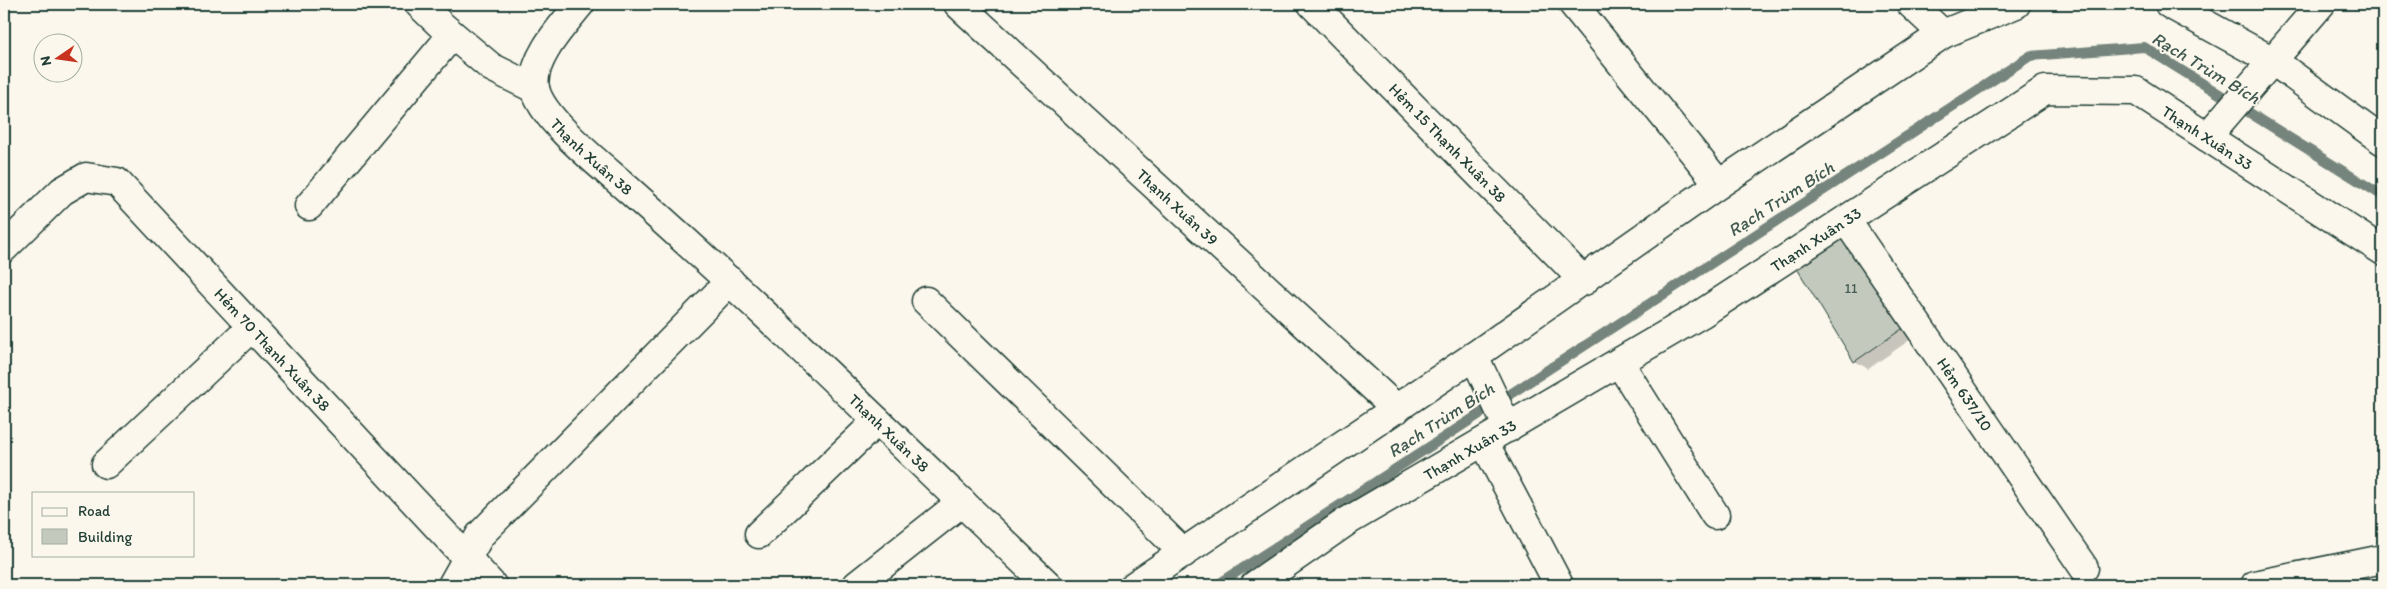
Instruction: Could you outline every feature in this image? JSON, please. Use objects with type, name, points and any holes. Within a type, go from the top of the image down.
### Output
[{"type":"street","points":[[419,4],[452,35],[491,67],[535,89],[536,65],[580,4]]},
{"type":"street","name":"Thạnh Xuân 39","points":[[958,4],[1397,409]]},
{"type":"street","name":"Hẻm 15 Thạnh Xuân 38","points":[[1312,4],[1584,281]]},
{"type":"street","points":[[1574,4],[1719,184]]},
{"type":"street","points":[[1911,4],[1943,34]]},
{"type":"street","points":[[1135,585],[1584,281],[1719,184],[1943,34],[2016,4]]},
{"type":"street","points":[[2169,4],[2273,60],[2383,141]]},
{"type":"street","points":[[2207,137],[2321,4]]},
{"type":"street","points":[[309,206],[452,35]]},
{"type":"street","name":"Thạnh Xuân 38","points":[[535,89],[547,112],[577,144],[730,280],[1048,585]]},
{"type":"street","name":"Thạnh Xuân 33","points":[[1255,585],[1346,522],[1701,314],[2045,90],[2136,90],[2383,251]]},
{"type":"street","name":"Hẻm 70 Thạnh Xuân 38","points":[[4,248],[62,190],[86,177],[117,182],[492,585]]},
{"type":"street","name":"Hẻm 637/10","points":[[1846,220],[2084,568]]},
{"type":"street","points":[[452,585],[480,535],[730,280]]},
{"type":"street","points":[[926,301],[1184,553]]},
{"type":"street","points":[[106,464],[252,327]]},
{"type":"street","points":[[1474,356],[1508,428]]},
{"type":"street","points":[[1619,362],[1715,516]]},
{"type":"street","points":[[759,534],[877,421]]},
{"type":"street","points":[[1484,442],[1558,585]]},
{"type":"street","points":[[857,585],[962,502]]},
{"type":"street","points":[[2255,585],[2383,560]]},
{"type":"building","points":[[1846,220],[1915,320],[1854,362],[1790,257]]},
{"type":"waterway","name":"Rạch Trùm Bích","points":[[1217,585],[2030,56],[2144,47],[2383,196]]}]
